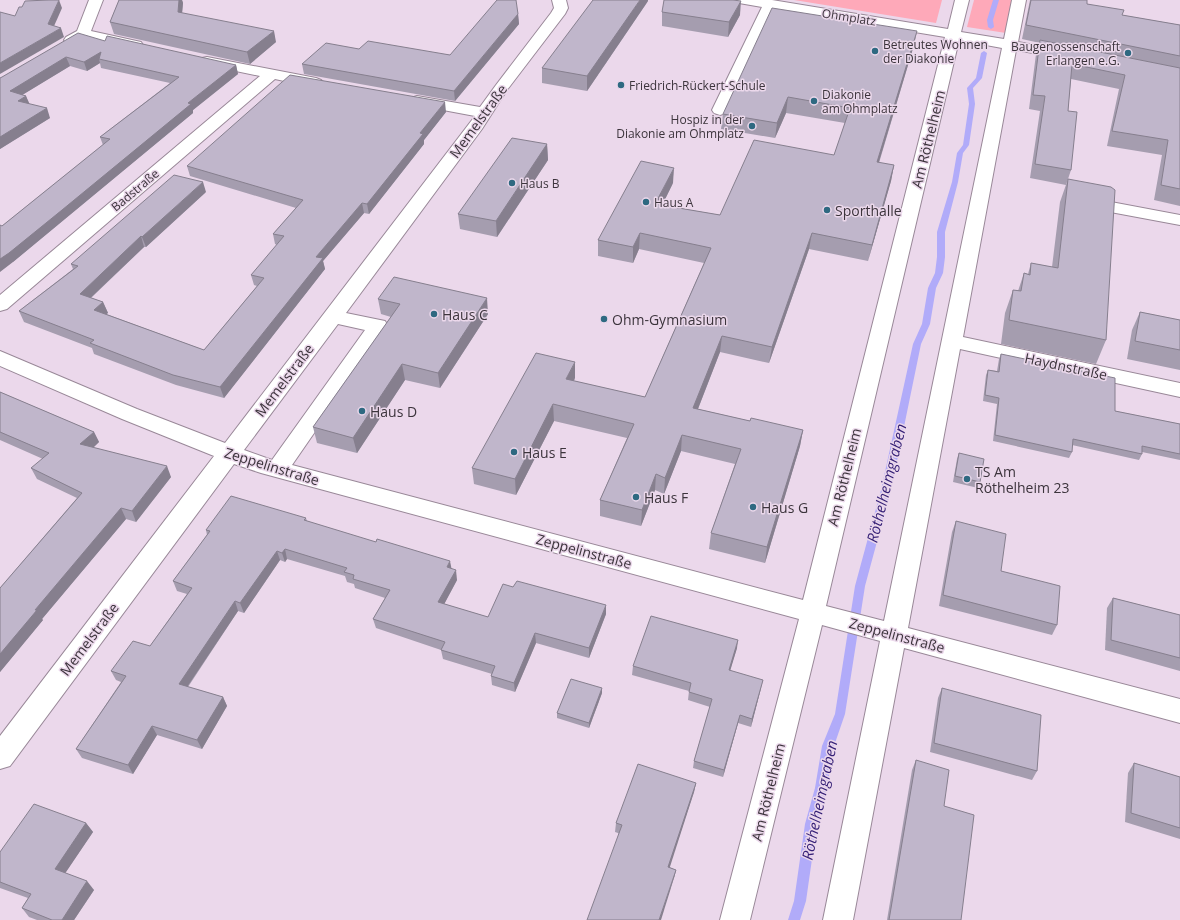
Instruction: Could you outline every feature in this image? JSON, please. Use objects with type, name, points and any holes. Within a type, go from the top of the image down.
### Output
[{"type":"street","name":"Memelstraße","points":[[0,757],[230,454],[485,113],[501,88],[558,14],[561,8],[559,0]]},
{"type":"street","name":"Ohmplatz","points":[[744,0],[954,34]]},
{"type":"street","name":"Am Röthelheim","points":[[735,920],[962,0]]},
{"type":"street","points":[[838,920],[885,632],[952,342],[1019,0]]},
{"type":"street","points":[[61,46],[83,33],[95,1]]},
{"type":"street","points":[[720,110],[771,4]]},
{"type":"street","points":[[83,33],[152,48]]},
{"type":"street","points":[[954,34],[1082,59]]},
{"type":"street","points":[[190,57],[270,75],[331,86]]},
{"type":"street","name":"Badstraße","points":[[0,305],[270,75]]},
{"type":"street","points":[[402,98],[485,113]]},
{"type":"street","points":[[1111,207],[1180,220]]},
{"type":"street","points":[[277,469],[378,326],[332,316]]},
{"type":"street","name":"Haydnstraße","points":[[952,342],[1180,390]]},
{"type":"street","name":"Zeppelinstraße","points":[[0,358],[43,378],[230,454],[277,469],[1180,711]]},
{"type":"shaded area","points":[[794,0],[942,0],[936,23]]},
{"type":"shaded area","points":[[974,0],[1012,0],[1006,33],[967,27]]},
{"type":"building","points":[[59,0],[48,24],[61,28],[0,63],[0,12],[15,16],[19,7],[22,7],[25,1]]},
{"type":"building","points":[[119,0],[179,0],[178,12],[274,31],[247,52],[110,22]]},
{"type":"building","points":[[497,0],[516,0],[518,14],[454,91],[302,64],[326,43],[359,49],[368,41],[450,55]]},
{"type":"building","points":[[593,0],[640,0],[587,76],[542,68]]},
{"type":"building","points":[[664,0],[741,1],[729,22],[662,12]]},
{"type":"building","points":[[1031,0],[1087,0],[1087,4],[1124,10],[1122,15],[1180,25],[1180,56],[1026,25]]},
{"type":"building","points":[[772,8],[917,31],[877,162],[894,165],[872,245],[812,233],[772,347],[722,336],[693,408],[750,421],[751,418],[803,430],[767,547],[711,533],[741,449],[682,435],[665,478],[656,474],[642,510],[600,500],[634,424],[553,404],[515,479],[472,468],[536,353],[575,362],[566,379],[645,397],[711,248],[640,233],[633,247],[598,240],[641,161],[674,168],[655,204],[720,215],[754,140],[834,155],[850,108],[788,97],[777,123],[723,114]]},
{"type":"building","points":[[78,33],[105,41],[107,36],[236,65],[188,103],[191,104],[0,259],[0,225],[2,226],[110,139],[100,137],[179,77],[99,59],[101,52],[84,62],[66,57],[10,91],[26,96],[18,101],[47,108],[0,137],[0,78]]},
{"type":"building","points":[[1040,40],[1180,68],[1180,189],[1161,185],[1168,140],[1112,131],[1125,75],[1072,64],[1068,111],[1077,112],[1071,170],[1035,164],[1045,96],[1033,95]]},
{"type":"building","points":[[290,75],[445,102],[420,133],[423,134],[367,204],[362,203],[316,257],[323,258],[220,387],[173,375],[90,343],[94,340],[19,311],[78,266],[71,264],[174,175],[203,182],[142,237],[141,236],[80,294],[103,302],[94,310],[204,350],[264,278],[251,275],[284,236],[273,234],[303,200],[187,166]]},
{"type":"building","points":[[512,138],[547,144],[496,221],[458,214]]},
{"type":"building","points":[[1068,179],[1111,187],[1115,190],[1106,340],[1009,320],[1013,290],[1021,291],[1024,273],[1030,275],[1031,263],[1058,268]]},
{"type":"building","points":[[394,277],[487,298],[438,373],[402,364],[353,438],[313,427],[400,304],[378,299]]},
{"type":"building","points":[[1140,312],[1180,320],[1180,350],[1135,341]]},
{"type":"building","points":[[1001,354],[1115,378],[1115,411],[1180,424],[1180,454],[1142,446],[1142,454],[1073,439],[1072,452],[995,435],[999,398],[985,395],[988,370],[999,372]]},
{"type":"building","points":[[0,392],[94,432],[80,444],[167,466],[132,511],[121,508],[0,654],[0,588],[82,493],[31,468],[49,453],[0,432]]},
{"type":"building","points":[[959,453],[984,459],[980,482],[955,476]]},
{"type":"building","points":[[231,496],[306,518],[304,520],[376,542],[377,539],[450,561],[447,567],[456,570],[438,602],[488,617],[503,584],[513,587],[517,581],[606,605],[589,648],[535,633],[514,683],[491,676],[495,666],[441,650],[445,642],[373,619],[390,590],[353,579],[354,575],[344,572],[347,568],[285,549],[282,553],[277,551],[240,603],[235,601],[179,684],[223,697],[197,740],[152,726],[128,765],[76,749],[126,676],[111,671],[133,641],[150,646],[192,588],[173,581],[210,531],[206,530]]},
{"type":"building","points":[[956,521],[1006,534],[1001,571],[1060,586],[1057,625],[943,595]]},
{"type":"building","points":[[1113,598],[1180,615],[1180,658],[1111,640]]},
{"type":"building","points":[[651,616],[738,640],[729,670],[763,680],[752,719],[740,715],[724,770],[694,761],[712,699],[689,692],[691,683],[633,666]]},
{"type":"building","points":[[571,679],[602,688],[589,723],[557,713]]},
{"type":"building","points":[[942,688],[1041,715],[1037,771],[934,743]]},
{"type":"building","points":[[916,760],[949,770],[944,806],[974,815],[961,920],[889,920]]},
{"type":"building","points":[[1134,763],[1180,777],[1180,828],[1131,813]]},
{"type":"building","points":[[638,764],[696,783],[668,867],[676,870],[659,920],[587,920],[622,825],[616,823]]},
{"type":"building","points":[[34,804],[86,823],[55,869],[87,881],[62,920],[52,920],[22,908],[31,894],[0,882],[0,852]]},
{"type":"waterway","name":"Röthelheimgraben","points":[[991,27],[990,20],[996,0]]},
{"type":"waterway","name":"Röthelheimgraben","points":[[794,920],[800,901],[811,824],[821,788],[828,746],[840,714],[860,586],[886,490],[917,344],[926,324],[932,288],[939,273],[941,257],[941,232],[955,182],[960,153],[966,145],[972,104],[970,88],[979,78],[984,53]]},
{"type":"place","name":"Betreutes Wohnen der Diakonie","points":[[875,51]]},
{"type":"place","name":"Baugenossenschaft Erlangen e.G.","points":[[1128,53]]},
{"type":"place","name":"Friedrich-Rückert-Schule","points":[[621,85]]},
{"type":"place","name":"Diakonie am Ohmplatz","points":[[814,101]]},
{"type":"place","name":"Hospiz in der Diakonie am Ohmplatz","points":[[752,126]]},
{"type":"place","name":"Haus B","points":[[512,183]]},
{"type":"place","name":"Haus A","points":[[646,202]]},
{"type":"place","name":"Sporthalle","points":[[827,210]]},
{"type":"place","name":"Haus C","points":[[434,314]]},
{"type":"place","name":"Ohm-Gymnasium","points":[[604,319]]},
{"type":"place","name":"Haus D","points":[[362,411]]},
{"type":"place","name":"Haus E","points":[[514,452]]},
{"type":"place","name":"TS Am Röthelheim 23","points":[[967,479]]},
{"type":"place","name":"Haus F","points":[[636,497]]},
{"type":"place","name":"Haus G","points":[[753,507]]}]
